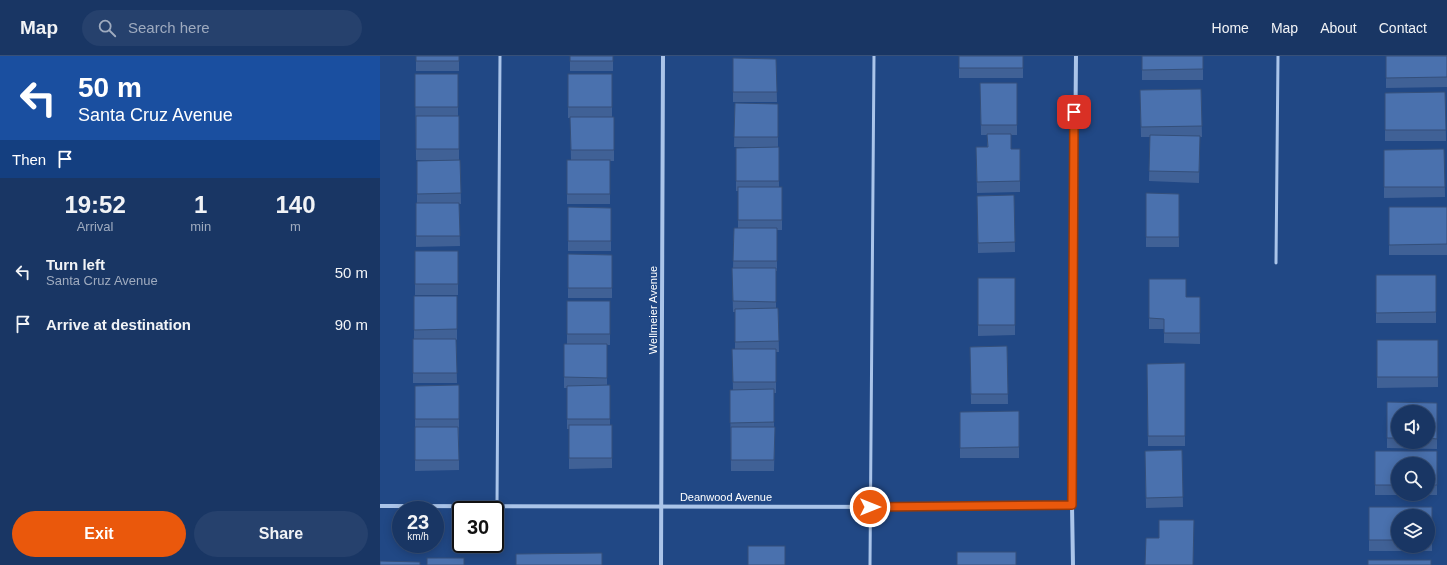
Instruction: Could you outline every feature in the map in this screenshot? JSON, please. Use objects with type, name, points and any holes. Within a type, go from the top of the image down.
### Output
[{"type":"street","name":"Wellmeier Avenue","points":[[661,565],[663,56]]},
{"type":"street","points":[[1073,565],[1072,505],[1076,56]]},
{"type":"street","name":"Deanwood Avenue","points":[[504,506],[870,507],[1072,505]]},
{"type":"street","name":"Deanwood Avenue","points":[[380,506],[452,506]]},
{"type":"lane","points":[[497,501],[500,56]]},
{"type":"lane","points":[[870,565],[874,56]]},
{"type":"lane","points":[[1276,263],[1278,56]]},
{"type":"building","points":[[416,56],[459,56],[459,61],[416,61]]},
{"type":"building","points":[[570,56],[613,56],[613,61],[570,61]]},
{"type":"building","points":[[959,56],[1023,56],[1023,68],[959,68]]},
{"type":"building","points":[[1142,56],[1203,56],[1203,69],[1142,70]]},
{"type":"building","points":[[1386,56],[1447,56],[1447,77],[1386,78]]},
{"type":"building","points":[[733,58],[776,59],[777,92],[733,92]]},
{"type":"building","points":[[415,74],[458,74],[458,107],[415,107]]},
{"type":"building","points":[[568,74],[612,74],[612,107],[568,107]]},
{"type":"building","points":[[980,83],[1017,83],[1017,125],[981,125]]},
{"type":"building","points":[[1201,89],[1202,126],[1141,127],[1140,90]]},
{"type":"building","points":[[1445,92],[1446,130],[1385,130],[1385,93]]},
{"type":"building","points":[[735,103],[778,104],[778,137],[734,137]]},
{"type":"building","points":[[416,116],[459,116],[459,149],[416,149]]},
{"type":"building","points":[[570,117],[614,117],[614,150],[571,150]]},
{"type":"building","points":[[987,134],[1011,134],[1011,149],[1020,149],[1020,181],[977,182],[976,147],[988,147]]},
{"type":"building","points":[[1150,135],[1200,136],[1199,172],[1149,171]]},
{"type":"building","points":[[779,147],[779,181],[736,181],[736,148]]},
{"type":"building","points":[[1444,149],[1445,187],[1384,187],[1384,150]]},
{"type":"building","points":[[460,160],[461,193],[417,194],[417,161]]},
{"type":"building","points":[[567,160],[610,160],[610,194],[567,194]]},
{"type":"building","points":[[738,187],[782,187],[782,220],[738,220]]},
{"type":"building","points":[[1146,193],[1179,194],[1179,237],[1146,237]]},
{"type":"building","points":[[1014,195],[1015,242],[978,243],[977,196]]},
{"type":"building","points":[[416,203],[459,203],[460,236],[416,236]]},
{"type":"building","points":[[568,207],[611,208],[611,241],[568,241]]},
{"type":"building","points":[[1389,207],[1447,207],[1447,244],[1389,245]]},
{"type":"building","points":[[734,228],[777,228],[777,261],[733,261]]},
{"type":"building","points":[[415,251],[458,251],[458,284],[415,284]]},
{"type":"building","points":[[568,254],[612,255],[612,288],[568,288]]},
{"type":"building","points":[[732,268],[776,268],[776,302],[733,301]]},
{"type":"building","points":[[1376,275],[1436,275],[1436,312],[1376,313]]},
{"type":"building","points":[[978,278],[1015,278],[1015,325],[978,325]]},
{"type":"building","points":[[1149,279],[1186,279],[1186,297],[1200,297],[1200,333],[1164,333],[1164,319],[1149,318]]},
{"type":"building","points":[[414,296],[457,296],[457,329],[414,330]]},
{"type":"building","points":[[567,301],[610,301],[610,334],[567,334]]},
{"type":"building","points":[[778,308],[779,341],[735,342],[735,309]]},
{"type":"building","points":[[413,339],[456,339],[457,373],[413,373]]},
{"type":"building","points":[[1377,340],[1438,340],[1438,377],[1377,377]]},
{"type":"building","points":[[564,344],[607,344],[607,378],[564,377]]},
{"type":"building","points":[[1007,346],[1008,394],[971,394],[970,347]]},
{"type":"building","points":[[732,349],[776,349],[776,382],[733,382]]},
{"type":"building","points":[[1185,363],[1185,436],[1148,436],[1147,364]]},
{"type":"building","points":[[459,385],[459,419],[415,419],[415,386]]},
{"type":"building","points":[[610,385],[610,419],[567,419],[567,386]]},
{"type":"building","points":[[774,389],[774,422],[730,423],[730,390]]},
{"type":"building","points":[[1387,402],[1437,403],[1437,439],[1435,439],[1435,405],[1391,405],[1391,438],[1387,438]]},
{"type":"building","points":[[1019,411],[1019,447],[960,448],[960,412]]},
{"type":"building","points":[[569,425],[612,425],[612,458],[569,458]]},
{"type":"building","points":[[415,427],[458,427],[459,460],[415,460]]},
{"type":"building","points":[[731,427],[775,427],[774,460],[731,460]]},
{"type":"building","points":[[1182,450],[1183,497],[1146,498],[1145,451]]},
{"type":"building","points":[[1375,451],[1437,451],[1437,485],[1435,485],[1435,457],[1391,457],[1391,485],[1375,485]]},
{"type":"building","points":[[1369,507],[1432,507],[1432,509],[1391,509],[1391,540],[1369,540]]},
{"type":"building","points":[[1159,520],[1194,520],[1193,565],[1145,565],[1146,538],[1159,538]]},
{"type":"building","points":[[748,546],[785,546],[785,565],[748,565]]},
{"type":"building","points":[[957,552],[1016,552],[1016,565],[957,565]]},
{"type":"building","points":[[602,553],[602,565],[516,565],[516,554]]},
{"type":"building","points":[[427,558],[464,558],[464,565],[427,565]]},
{"type":"building","points":[[1368,560],[1431,560],[1431,565],[1368,565]]},
{"type":"building","points":[[380,561],[420,562],[420,565],[380,565]]},
{"type":"route","points":[[870,507],[1072,505],[1074,112]]}]
